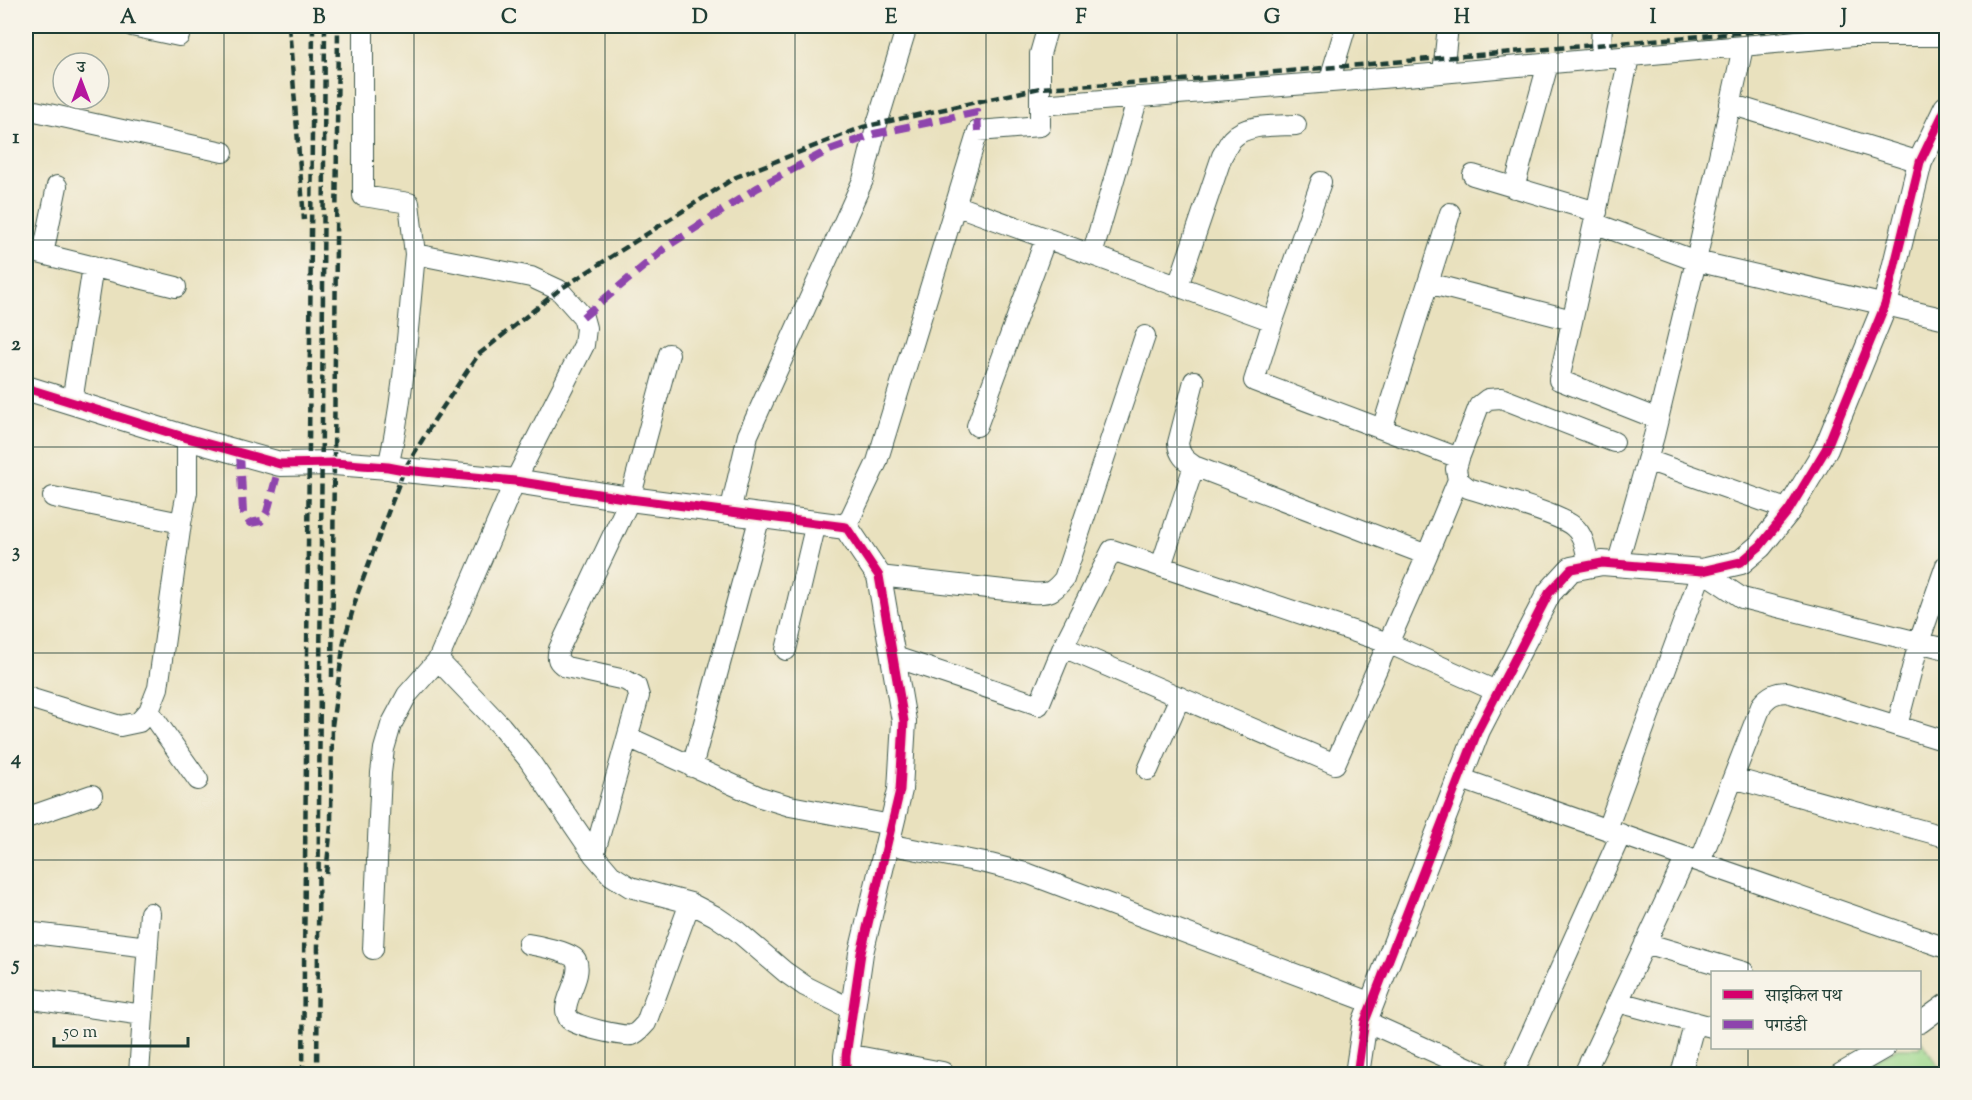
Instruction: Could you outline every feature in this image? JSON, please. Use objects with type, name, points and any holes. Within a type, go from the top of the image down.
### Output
[{"type":"street","points":[[132,26],[179,36]]},
{"type":"street","points":[[363,26],[363,196],[409,203],[415,254],[405,361],[388,467]]},
{"type":"street","points":[[730,512],[748,435],[863,180],[877,124],[907,26]]},
{"type":"street","points":[[846,527],[877,462],[978,131],[1040,126],[1040,54],[1048,26]]},
{"type":"street","points":[[1329,82],[1346,26]]},
{"type":"street","points":[[1443,73],[1448,26]]},
{"type":"street","points":[[1600,60],[1602,26]]},
{"type":"street","points":[[1040,105],[1600,60],[1853,36],[1947,36]]},
{"type":"street","points":[[1617,565],[1658,419],[1696,261],[1743,46]]},
{"type":"street","points":[[1629,57],[1559,380],[1658,419]]},
{"type":"street","points":[[1514,188],[1548,64]]},
{"type":"street","points":[[1092,255],[1138,97]]},
{"type":"street","points":[[1730,104],[1920,162]]},
{"type":"street","points":[[1357,1074],[1369,1012],[1478,730],[1549,593],[1571,569],[1602,563],[1702,571],[1741,562],[1760,546],[1789,510],[1826,449],[1885,305],[1920,162],[1947,108]]},
{"type":"street","points":[[26,109],[223,152]]},
{"type":"street","points":[[1178,286],[1222,156],[1232,139],[1242,132],[1255,128],[1296,125]]},
{"type":"street","points":[[1473,175],[1595,218],[1696,261],[1947,319]]},
{"type":"street","points":[[1321,182],[1254,381],[1459,458]]},
{"type":"street","points":[[57,186],[34,252],[176,287]]},
{"type":"street","points":[[955,205],[1274,321]]},
{"type":"street","points":[[1382,429],[1450,213]]},
{"type":"street","points":[[977,426],[1046,238]]},
{"type":"street","points":[[373,949],[384,749],[391,724],[407,695],[438,660],[515,481],[584,345],[586,328],[583,317],[559,290],[531,277],[415,254]]},
{"type":"street","points":[[72,402],[93,266]]},
{"type":"street","points":[[1428,283],[1572,320]]},
{"type":"street","points":[[879,576],[1032,593],[1047,594],[1055,588],[1064,579],[1145,336]]},
{"type":"street","points":[[594,855],[639,696],[636,686],[625,680],[566,667],[559,663],[557,657],[630,499],[669,354]]},
{"type":"street","points":[[1194,381],[1178,443],[1179,451],[1194,466],[1426,555]]},
{"type":"street","points":[[26,388],[280,464],[334,463],[515,481],[630,499],[846,527]]},
{"type":"street","points":[[1063,647],[1335,764],[1458,480],[1456,469],[1459,458],[1479,406],[1488,399],[1501,398],[1614,442]]},
{"type":"street","points":[[26,697],[120,726],[139,722],[149,711],[158,688],[187,492],[187,438]]},
{"type":"street","points":[[1647,460],[1789,510]]},
{"type":"street","points":[[1161,566],[1194,466]]},
{"type":"street","points":[[1458,480],[1468,488],[1560,518],[1574,526],[1583,540],[1589,566]]},
{"type":"street","points":[[52,497],[181,523]]},
{"type":"street","points":[[692,767],[760,516]]},
{"type":"street","points":[[786,650],[816,524]]},
{"type":"street","points":[[846,527],[879,576],[904,721],[900,790],[861,953],[846,1065],[942,1074]]},
{"type":"street","points":[[892,656],[1040,705],[1063,647],[1112,550],[1388,643],[1498,692]]},
{"type":"street","points":[[1897,726],[1919,642],[1947,565]]},
{"type":"street","points":[[1702,571],[1742,598],[1947,649]]},
{"type":"street","points":[[1513,1074],[1614,832],[1702,571]]},
{"type":"street","points":[[438,660],[501,726],[529,760],[594,855],[611,875],[630,887],[690,903],[722,921],[805,986],[853,1010]]},
{"type":"street","points":[[1584,1074],[1646,943],[1693,859],[1733,778],[1762,705],[1769,696],[1787,692],[1947,741]]},
{"type":"street","points":[[1148,770],[1180,697]]},
{"type":"street","points":[[149,711],[198,780]]},
{"type":"street","points":[[628,737],[734,787],[790,806],[1029,874],[1369,1012],[1483,1074]]},
{"type":"street","points":[[1460,778],[1947,948]]},
{"type":"street","points":[[1733,778],[1947,837]]},
{"type":"street","points":[[26,818],[92,795]]},
{"type":"street","points":[[528,944],[567,954],[574,957],[577,962],[578,969],[567,1003],[566,1012],[569,1019],[578,1024],[622,1035],[632,1035],[646,1023],[690,903]]},
{"type":"street","points":[[139,1074],[150,914]]},
{"type":"street","points":[[26,932],[148,947]]},
{"type":"street","points":[[1646,943],[1741,971]]},
{"type":"street","points":[[26,998],[143,1015]]},
{"type":"street","points":[[1618,1002],[1704,1024],[1681,1074]]},
{"type":"street","points":[[1921,1021],[1947,1004]]},
{"type":"street","points":[[1840,1074],[1882,1049]]},
{"type":"green space","points":[[1921,1040],[1944,1074],[1853,1074],[1895,1049],[1921,1049]]},
{"type":"railway","points":[[289,26],[304,220]]},
{"type":"railway","points":[[303,1074],[313,26]]},
{"type":"railway","points":[[317,1074],[325,26]]},
{"type":"railway","points":[[332,677],[338,26]]},
{"type":"railway","points":[[332,726],[344,641],[357,595],[404,470],[478,355],[559,290],[736,177],[863,127],[1040,88],[1182,80],[1819,26]]},
{"type":"railway","points":[[326,874],[331,825],[332,719]]},
{"type":"marked path","points":[[583,317],[669,245],[757,188],[827,151],[874,134],[977,112],[978,131]]},
{"type":"marked path","points":[[240,453],[243,513],[250,523],[261,521],[267,512],[280,464]]},
{"type":"cycle path","points":[[1357,1074],[1365,1021],[1478,730],[1549,593],[1571,569],[1602,563],[1702,571],[1741,562],[1760,546],[1789,510],[1826,449],[1885,305],[1920,162],[1946,108]]},
{"type":"cycle path","points":[[26,388],[280,464],[334,463],[515,481],[630,499],[846,527],[879,576],[904,721],[900,790],[861,953],[846,1056],[846,1074]]}]
